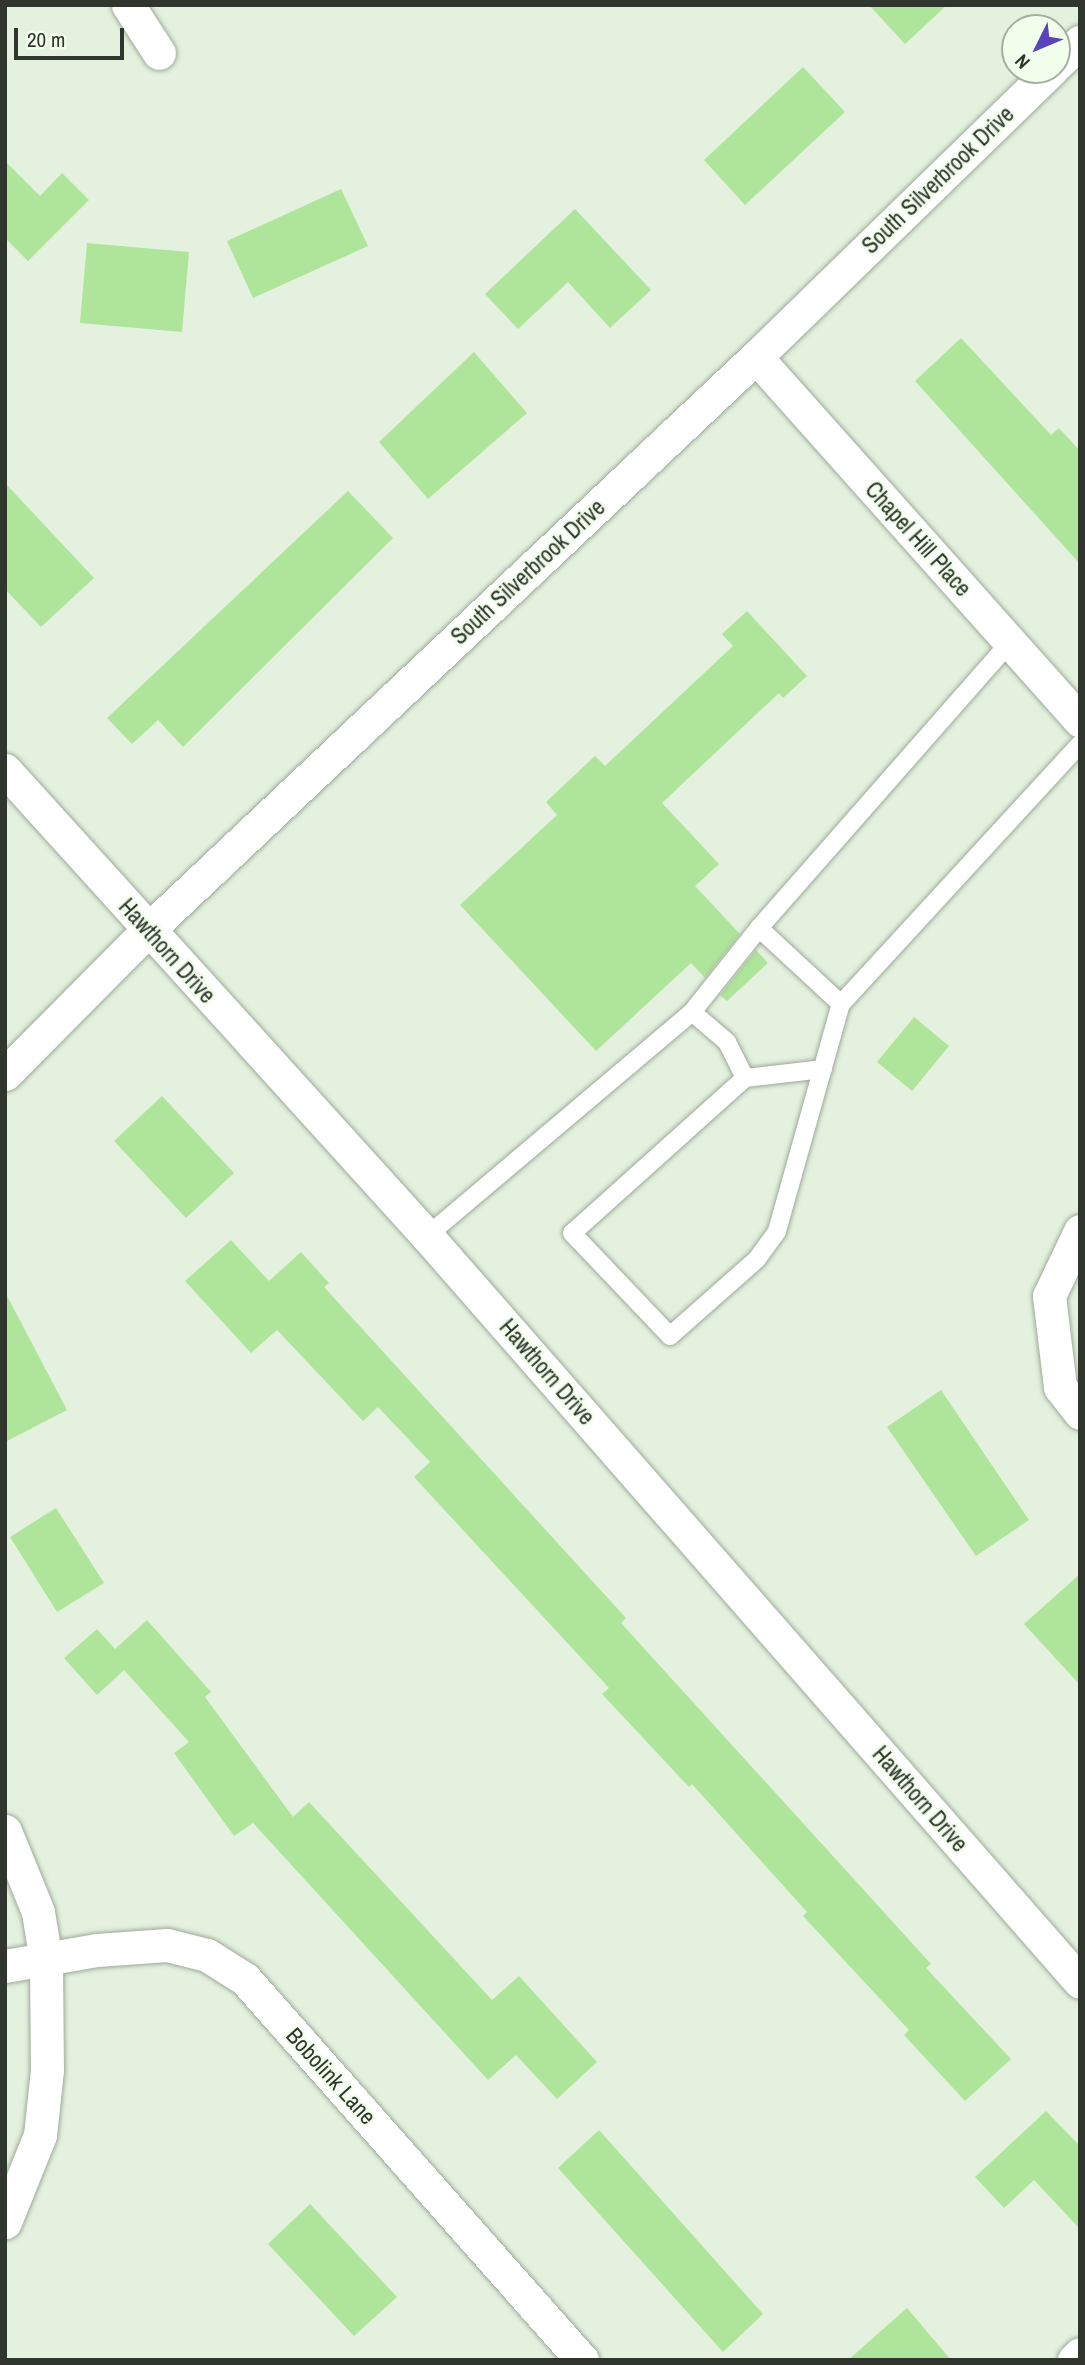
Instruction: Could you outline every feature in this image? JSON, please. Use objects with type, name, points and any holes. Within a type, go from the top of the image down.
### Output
[{"type":"street","points":[[128,5],[159,54]]},
{"type":"street","name":"South Silverbrook Drive","points":[[5,1074],[147,931],[756,357],[1037,84]]},
{"type":"street","name":"Chapel Hill Place","points":[[756,357],[1080,721]]},
{"type":"street","name":"Hawthorn Drive","points":[[5,770],[147,931],[427,1236],[1080,1982]]},
{"type":"street","points":[[1080,1231],[1049,1296],[1060,1387],[1080,1413]]},
{"type":"street","points":[[5,1831],[38,1912],[46,1961],[47,2070],[40,2134],[17,2203],[5,2222]]},
{"type":"street","name":"Bobolink Lane","points":[[5,1966],[97,1950],[167,1945],[207,1955],[245,1979],[582,2360]]},
{"type":"street","points":[[1073,2360],[1080,2354]]},
{"type":"lane","points":[[427,1236],[692,1012],[759,928],[1010,642]]},
{"type":"lane","points":[[823,1069],[745,1078],[572,1233],[670,1336],[757,1259],[777,1231],[823,1069],[841,1004],[1080,744]]},
{"type":"lane","points":[[759,928],[841,1004]]},
{"type":"lane","points":[[692,1012],[727,1042],[745,1078]]},
{"type":"building","points":[[869,5],[947,5],[905,44]]},
{"type":"building","points":[[803,67],[845,112],[745,205],[704,160]]},
{"type":"building","points":[[5,161],[40,196],[62,173],[89,200],[28,261],[5,238]]},
{"type":"building","points":[[341,189],[368,246],[253,298],[227,241]]},
{"type":"building","points":[[575,209],[651,290],[610,328],[568,282],[518,329],[485,294]]},
{"type":"building","points":[[87,243],[189,252],[182,332],[80,323]]},
{"type":"building","points":[[961,338],[1051,435],[1059,428],[1080,451],[1080,564],[915,381]]},
{"type":"building","points":[[474,352],[527,413],[428,499],[379,442]]},
{"type":"building","points":[[5,483],[94,578],[41,627],[5,589]]},
{"type":"building","points":[[348,491],[393,538],[183,747],[158,720],[132,744],[107,718]]},
{"type":"building","points":[[747,611],[807,676],[783,698],[779,693],[662,803],[719,864],[695,886],[740,934],[705,978],[691,963],[596,1051],[460,905],[557,815],[546,802],[595,756],[605,766],[733,646],[722,634]]},
{"type":"building","points":[[756,950],[768,963],[727,1001],[720,995]]},
{"type":"building","points":[[914,1017],[949,1046],[912,1091],[877,1062]]},
{"type":"building","points":[[162,1096],[234,1173],[186,1218],[114,1141]]},
{"type":"building","points":[[231,1240],[269,1281],[301,1252],[329,1283],[324,1287],[626,1618],[621,1623],[931,1964],[926,1968],[1011,2059],[965,2101],[904,2035],[909,2030],[803,1916],[807,1912],[692,1784],[689,1787],[602,1694],[609,1688],[414,1477],[430,1462],[378,1407],[363,1421],[277,1330],[251,1353],[185,1281]]},
{"type":"building","points":[[5,1292],[67,1410],[5,1442]]},
{"type":"building","points":[[941,1390],[1029,1520],[976,1556],[887,1427]]},
{"type":"building","points":[[56,1508],[104,1583],[57,1612],[10,1537]]},
{"type":"building","points":[[1080,1574],[1080,1685],[1024,1624]]},
{"type":"building","points":[[147,1620],[211,1692],[205,1697],[293,1817],[309,1802],[492,2000],[519,1976],[597,2062],[557,2099],[516,2055],[488,2080],[253,1823],[234,1836],[174,1753],[189,1742],[124,1670],[97,1695],[64,1658],[97,1629],[115,1649]]},
{"type":"building","points":[[1046,2111],[1080,2146],[1080,2229],[1034,2180],[1004,2208],[975,2177]]},
{"type":"building","points":[[599,2130],[763,2314],[723,2352],[558,2168]]},
{"type":"building","points":[[310,2204],[397,2297],[354,2336],[268,2244]]},
{"type":"building","points":[[907,2308],[951,2360],[848,2360]]}]
